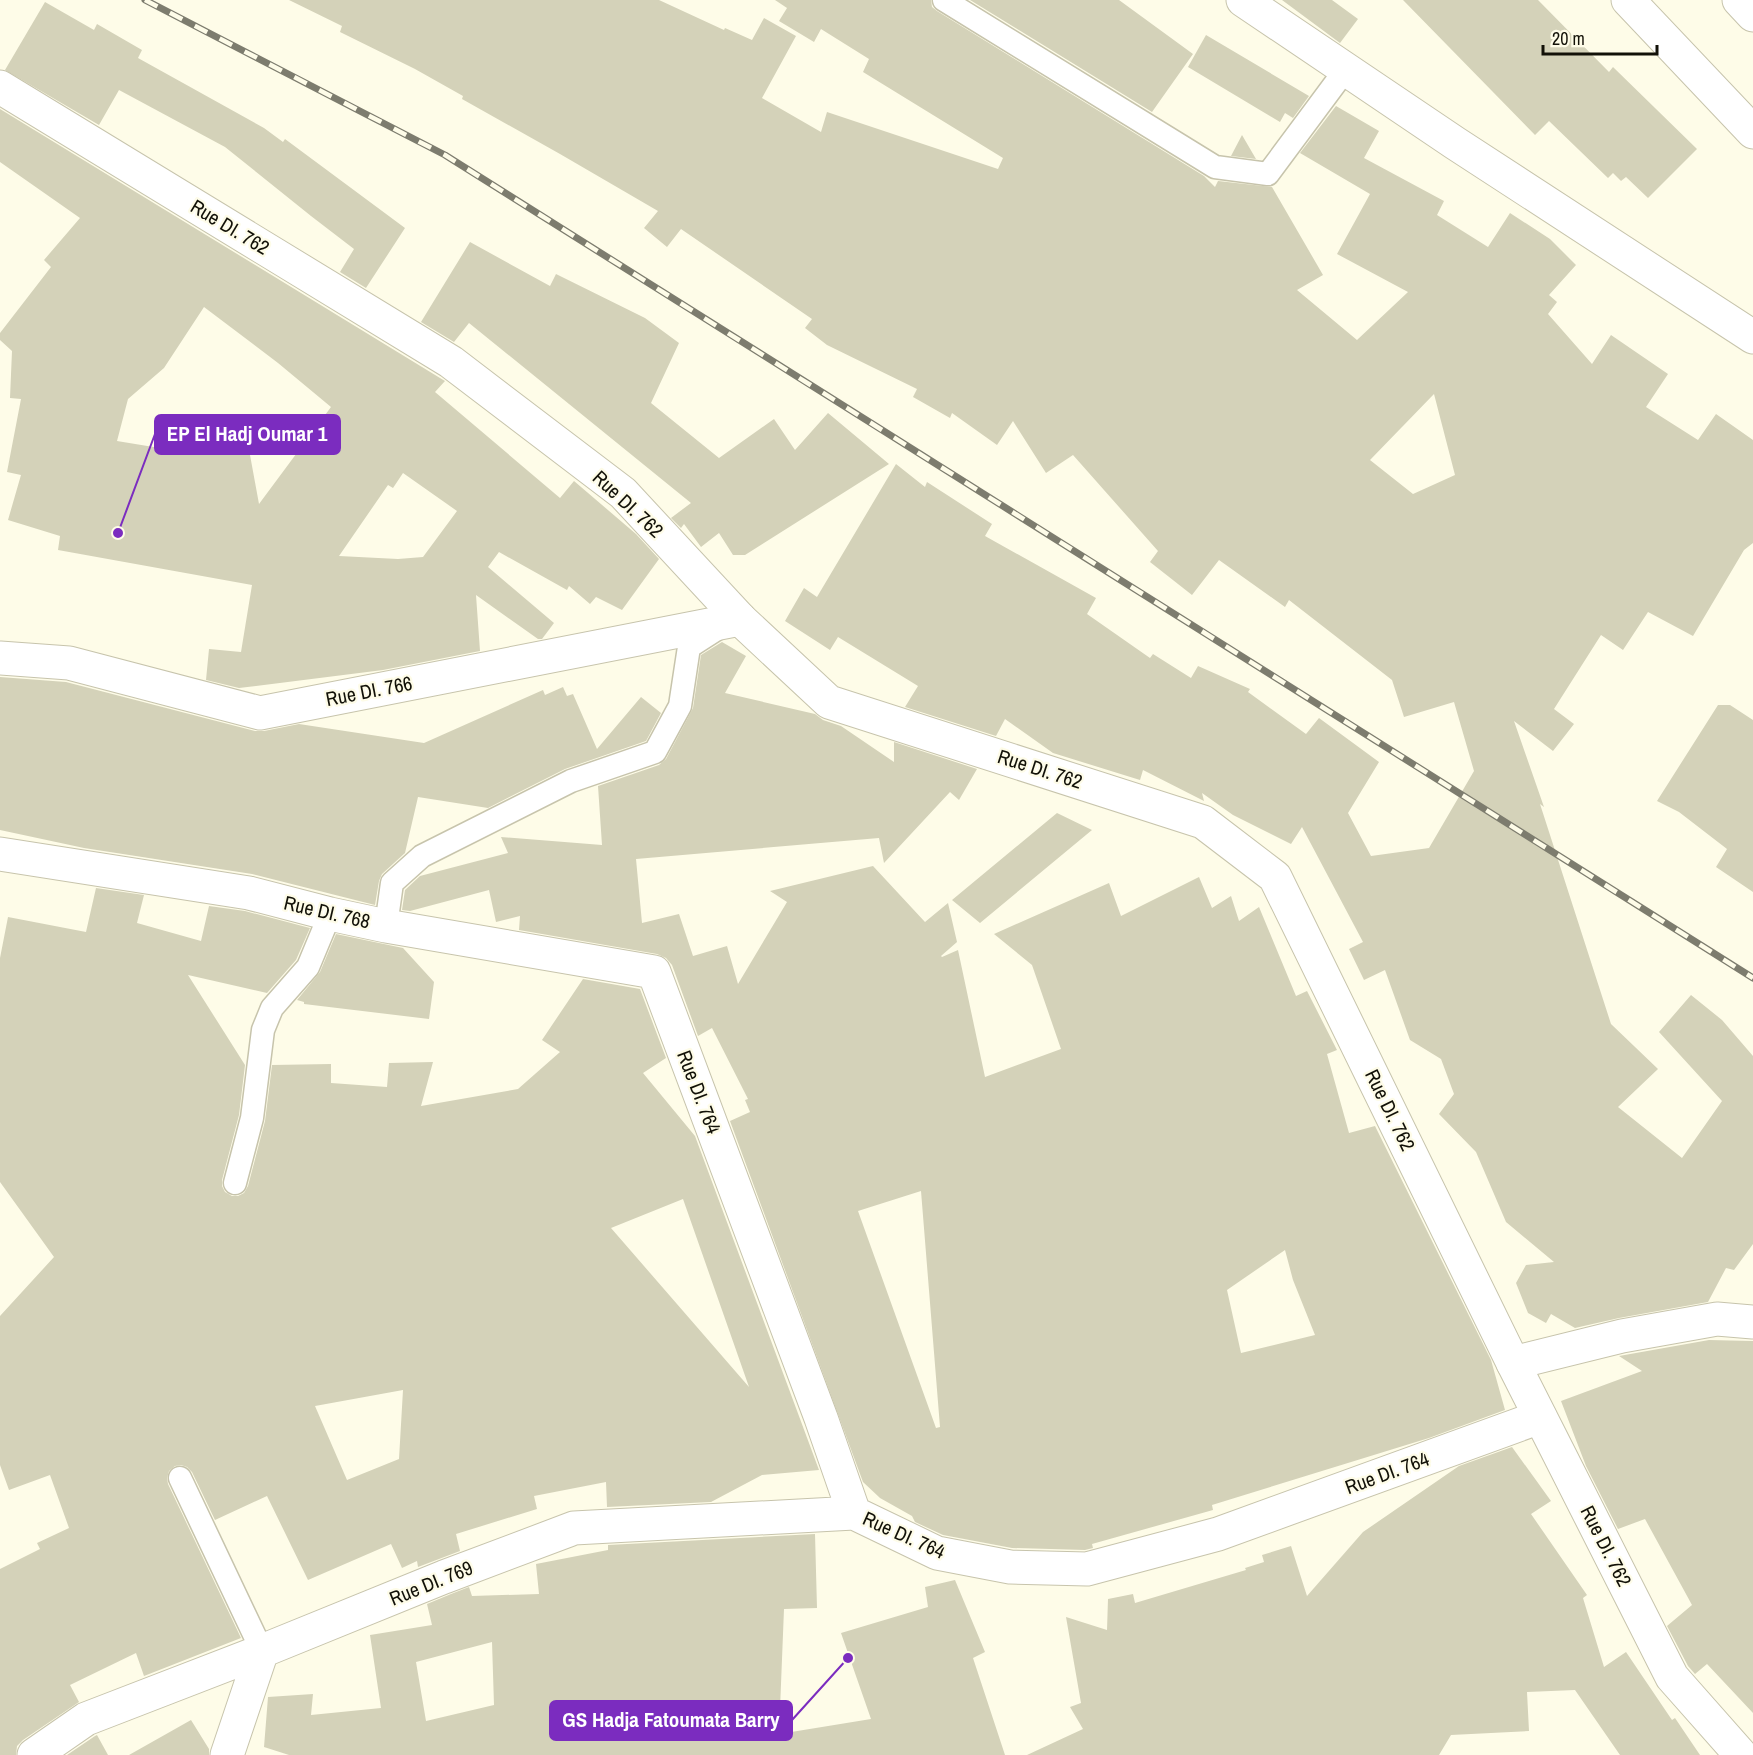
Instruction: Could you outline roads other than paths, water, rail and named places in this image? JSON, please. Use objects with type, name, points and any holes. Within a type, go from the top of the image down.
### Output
[{"type":"main road","points":[[1243,0],[1455,143],[1753,337]]},
{"type":"main road","points":[[1628,0],[1753,132]]},
{"type":"main road","points":[[1739,0],[1753,15]]},
{"type":"main road","name":"Rue DI. 762","points":[[0,87],[451,362],[623,493],[741,619],[829,702],[1203,822],[1275,877],[1513,1363],[1672,1677],[1741,1755]]},
{"type":"main road","name":"Rue DI. 766","points":[[0,657],[69,663],[260,713],[741,619]]},
{"type":"main road","name":"Rue DI. 768","points":[[0,854],[249,893],[386,926],[654,972]]},
{"type":"main road","name":"Rue DI. 764","points":[[654,972],[821,1418],[854,1513],[937,1553],[1010,1567],[1087,1569],[1218,1534],[1540,1417]]},
{"type":"main road","points":[[1513,1363],[1622,1336],[1716,1319],[1753,1322]]},
{"type":"main road","name":"Rue DI. 769","points":[[34,1755],[86,1719],[262,1651],[444,1576],[574,1528],[854,1513]]},
{"type":"main road","points":[[227,1755],[262,1651]]},
{"type":"lane","points":[[944,0],[1215,167],[1268,174],[1346,69]]},
{"type":"lane","points":[[386,926],[392,883],[422,856],[571,781],[655,752],[680,706],[689,647],[711,631],[741,619]]},
{"type":"lane","points":[[235,1183],[252,1118],[262,1030],[272,1008],[308,967],[330,914]]},
{"type":"lane","points":[[180,1478],[262,1651]]},
{"type":"railway","points":[[145,0],[445,155],[1753,978]]},
{"type":"place","name":"EP El Hadj Oumar 1","points":[[118,533]]},
{"type":"place","name":"GS Hadja Fatoumata Barry","points":[[848,1658]]}]
